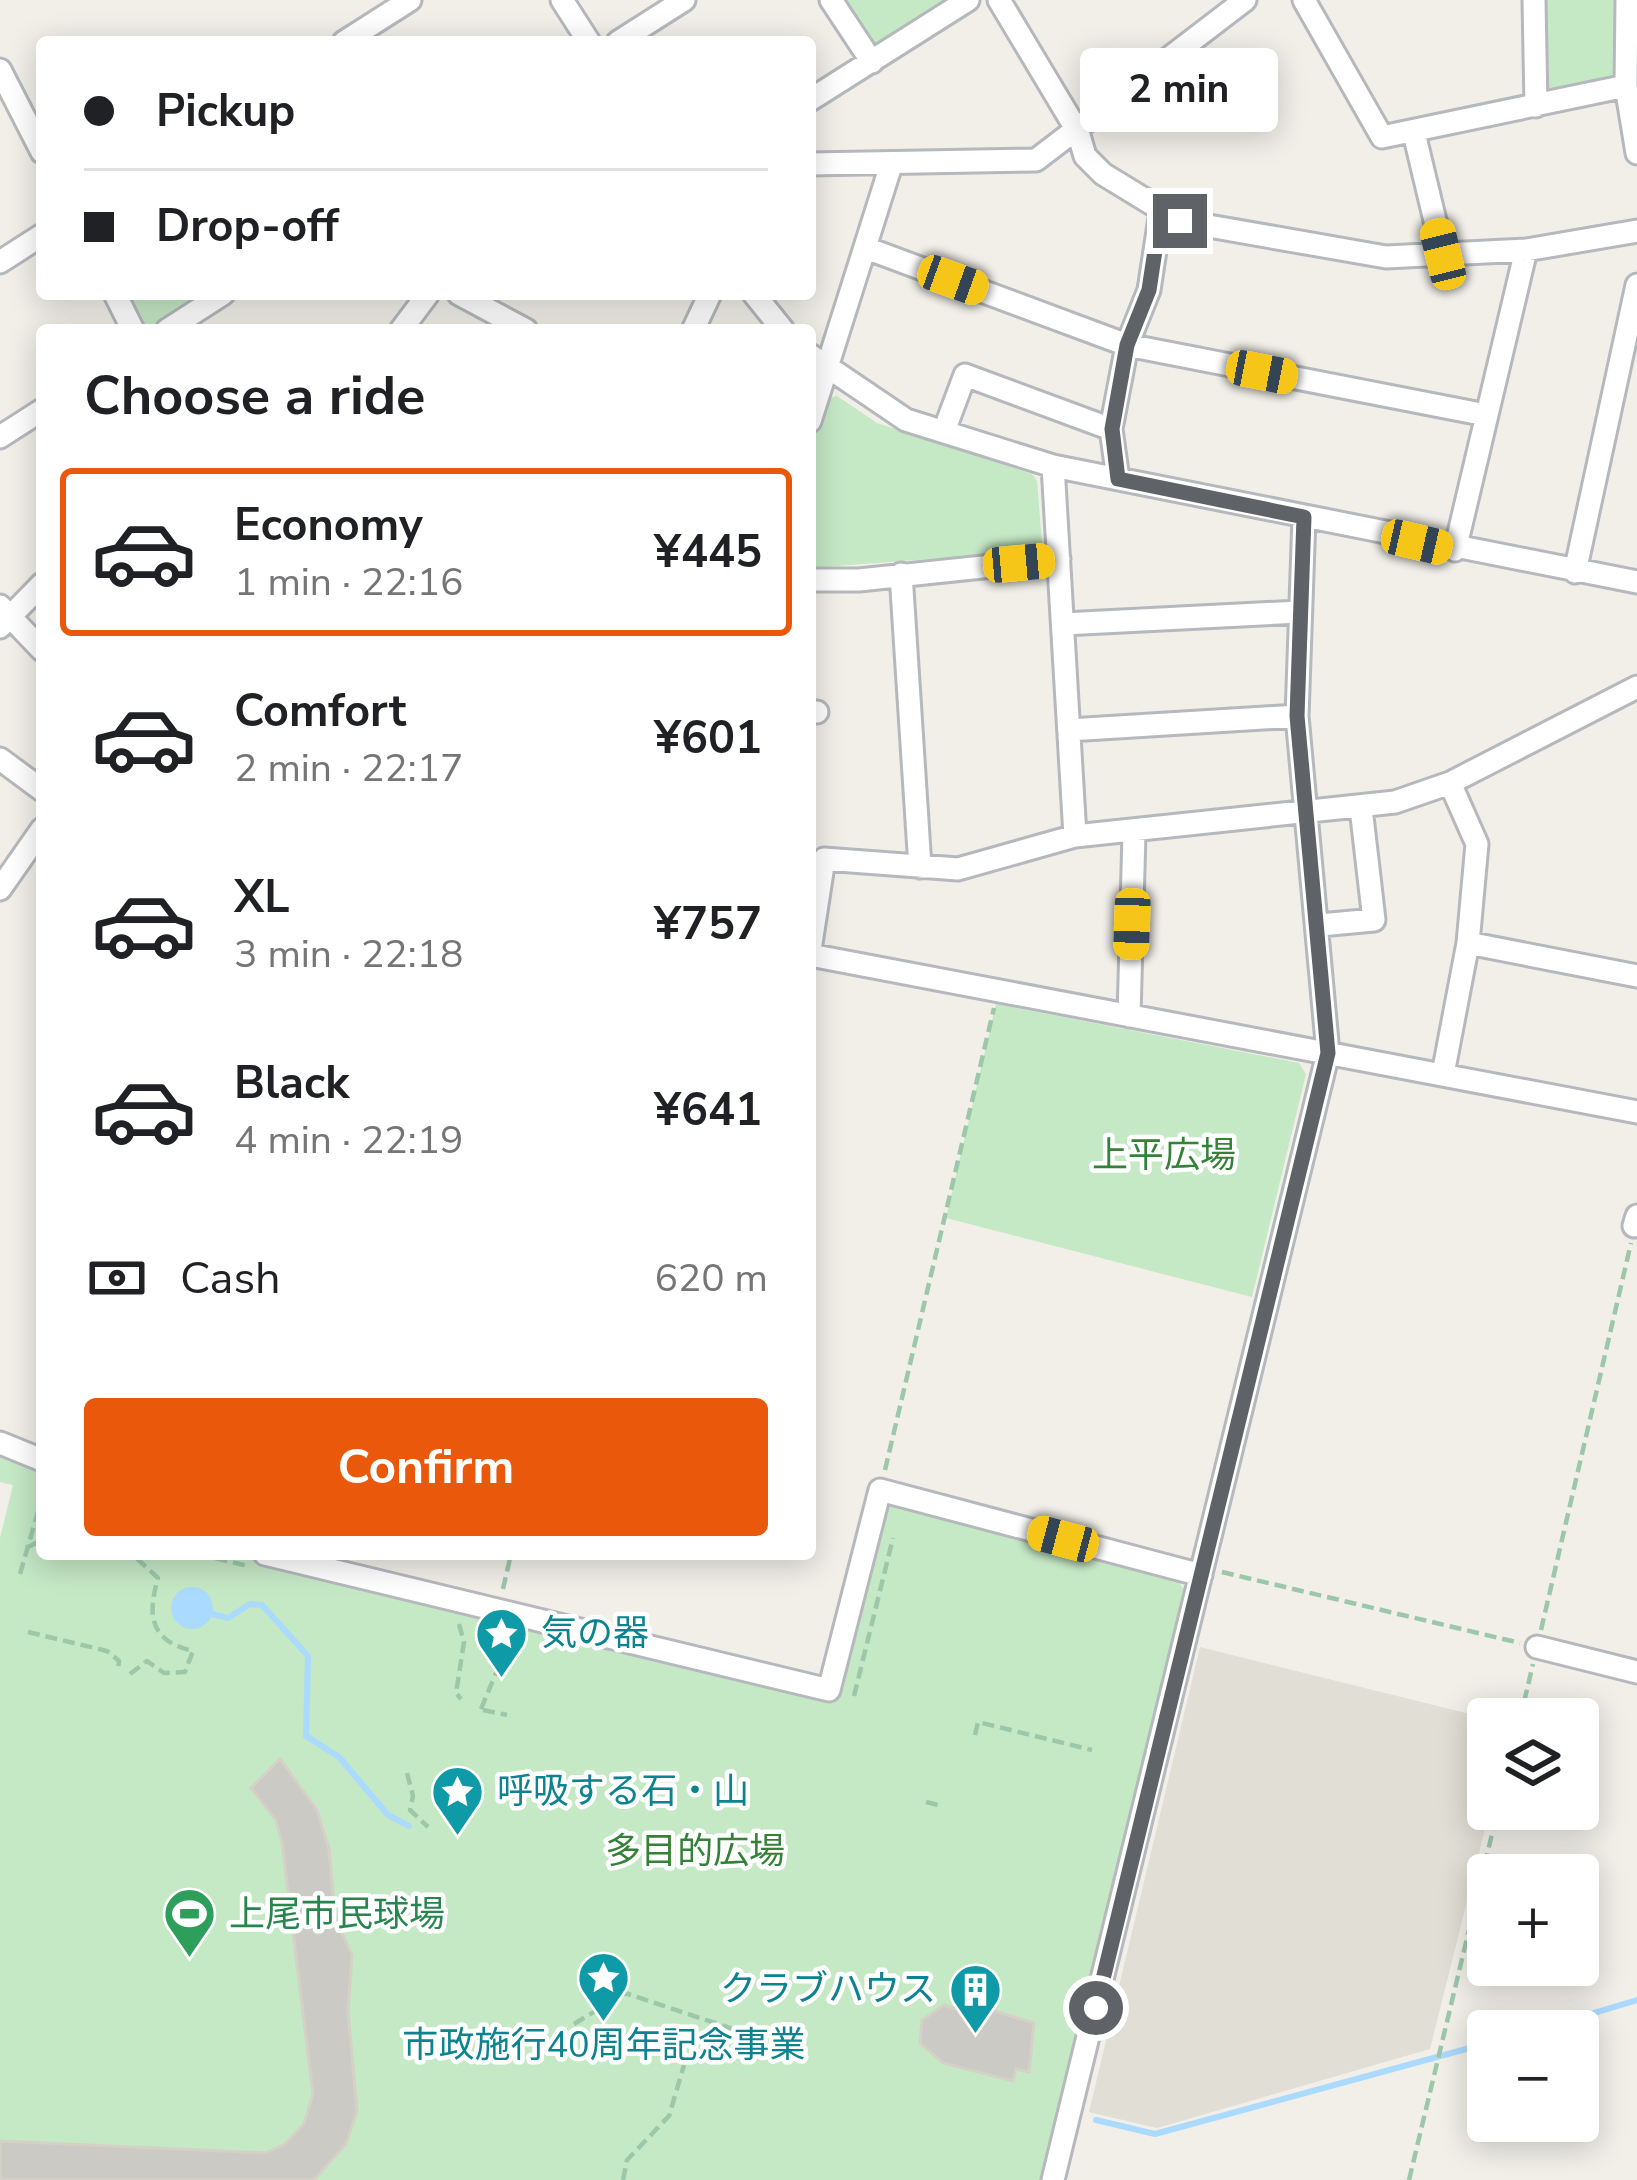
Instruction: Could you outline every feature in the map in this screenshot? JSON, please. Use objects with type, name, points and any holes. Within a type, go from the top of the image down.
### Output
[{"type":"street","points":[[353,36],[410,0]]},
{"type":"street","points":[[562,0],[585,36]]},
{"type":"street","points":[[627,36],[684,0]]},
{"type":"street","points":[[831,0],[872,62]]},
{"type":"street","points":[[816,96],[968,0]]},
{"type":"street","points":[[999,0],[1078,132],[1085,156],[1102,174],[1180,221],[1386,256],[1526,250],[1637,231]]},
{"type":"street","points":[[816,164],[1036,160],[1245,0]]},
{"type":"street","points":[[1304,0],[1382,137],[1626,86]]},
{"type":"street","points":[[1534,0],[1536,106]]},
{"type":"street","points":[[1627,0],[1626,86],[1637,153]]},
{"type":"street","points":[[2,81],[36,141]]},
{"type":"street","points":[[1414,133],[1443,254]]},
{"type":"street","points":[[816,407],[891,165]]},
{"type":"street","points":[[1118,479],[1112,429],[1127,345],[1149,290],[1161,211]]},
{"type":"street","points":[[0,262],[36,240]]},
{"type":"street","points":[[866,248],[1127,345],[1486,416]]},
{"type":"street","points":[[1455,550],[1526,250]]},
{"type":"street","points":[[1575,572],[1637,285]]},
{"type":"street","points":[[176,324],[214,300]]},
{"type":"street","points":[[470,300],[515,324]]},
{"type":"street","points":[[759,300],[778,324]]},
{"type":"street","points":[[816,360],[907,420],[1053,466],[1455,550],[1637,582]]},
{"type":"street","points":[[944,431],[965,374],[1112,429]]},
{"type":"street","points":[[0,437],[36,414]]},
{"type":"street","points":[[1053,466],[1076,836]]},
{"type":"street","points":[[1053,2180],[1328,1053],[1320,925],[1297,716],[1304,517]]},
{"type":"street","points":[[816,580],[1059,559]]},
{"type":"street","points":[[901,574],[920,867]]},
{"type":"street","points":[[36,589],[3,616],[36,645]]},
{"type":"street","points":[[1063,624],[1299,612]]},
{"type":"street","points":[[816,913],[824,859],[958,869],[1076,836],[1361,808],[1450,783],[1637,687]]},
{"type":"street","points":[[1069,730],[1297,716]]},
{"type":"street","points":[[0,759],[36,786]]},
{"type":"street","points":[[1443,1074],[1468,943],[1477,844],[1450,783]]},
{"type":"street","points":[[1320,925],[1374,920],[1361,808]]},
{"type":"street","points":[[1129,1016],[1134,833]]},
{"type":"street","points":[[0,889],[36,838]]},
{"type":"street","points":[[1468,943],[1636,970]]},
{"type":"street","points":[[816,954],[1637,1112]]},
{"type":"street","points":[[0,1443],[36,1458]]},
{"type":"street","points":[[261,1561],[498,1610],[829,1690],[880,1490],[1201,1571]]},
{"type":"street","points":[[1538,1647],[1637,1672]]},
{"type":"path","points":[[880,1490],[998,991]]},
{"type":"path","points":[[1525,1698],[1636,1221]]},
{"type":"path","points":[[20,1574],[36,1514]]},
{"type":"path","points":[[854,1696],[893,1538]]},
{"type":"path","points":[[26,1548],[36,1543]]},
{"type":"path","points":[[130,1674],[147,1661],[164,1672],[184,1672],[193,1651],[170,1644],[156,1631],[148,1612],[158,1578],[138,1560]]},
{"type":"path","points":[[498,1610],[510,1560]]},
{"type":"path","points":[[1201,1571],[1538,1647]]},
{"type":"path","points":[[457,1620],[464,1642],[456,1693],[461,1699]]},
{"type":"path","points":[[28,1632],[107,1652],[119,1661],[118,1671]]},
{"type":"path","points":[[508,1715],[479,1709],[503,1656],[528,1636]]},
{"type":"path","points":[[975,1735],[978,1722],[1092,1750]]},
{"type":"path","points":[[406,1773],[413,1796],[410,1810],[428,1827]]},
{"type":"path","points":[[926,1802],[942,1806]]},
{"type":"path","points":[[1409,2180],[1493,1830]]},
{"type":"path","points":[[882,1992],[898,1997]]},
{"type":"path","points":[[574,2024],[626,1993],[742,2032]]},
{"type":"path","points":[[622,2180],[627,2160],[669,2116],[684,2065]]},
{"type":"shaded area","points":[[1200,1647],[1467,1713],[1467,1830],[1485,1830],[1479,1854],[1467,1854],[1467,1901],[1430,2049],[1157,2128],[1089,2112]]},
{"type":"green space","points":[[837,0],[943,0],[874,45],[864,42]]},
{"type":"green space","points":[[1540,0],[1617,0],[1614,76],[1608,84],[1546,97]]},
{"type":"green space","points":[[124,300],[196,300],[158,324],[136,324]]},
{"type":"green space","points":[[837,396],[877,423],[1032,474],[1037,481],[1042,543],[1036,551],[816,568],[816,423],[826,399]]},
{"type":"green space","name":"上平広場","points":[[996,1004],[1299,1063],[1306,1074],[1252,1297],[946,1218]]},
{"type":"green space","name":"多目的広場","points":[[0,1453],[36,1469],[36,1560],[257,1560],[835,1702],[883,1514],[894,1504],[1176,1578],[1185,1591],[1043,2180],[0,2180],[0,1538],[13,1485],[0,1482]]},
{"type":"water","points":[[192,1587],[207,1593],[213,1608],[207,1623],[192,1629],[177,1623],[171,1608],[177,1593]]},
{"type":"building","points":[[280,1759],[317,1810],[329,1849],[335,1917],[352,1955],[348,2011],[357,2111],[346,2144],[314,2180],[0,2180],[0,2141],[266,2153],[285,2144],[304,2124],[313,2094],[282,1842],[276,1820],[251,1788]]},
{"type":"building","name":"クラブハウス","points":[[959,2000],[1034,2023],[1029,2072],[1016,2069],[1013,2081],[943,2063],[920,2043],[922,2020],[944,2005],[956,2009]]},
{"type":"waterway","points":[[212,1614],[228,1618],[250,1604],[262,1605],[308,1656],[306,1736],[339,1757],[388,1815],[409,1826]]},
{"type":"waterway","points":[[1599,2011],[1637,2000]]},
{"type":"waterway","points":[[1096,2120],[1155,2134],[1467,2049]]},
{"type":"place","name":"気の器","points":[[502,1679]]},
{"type":"place","name":"呼吸する石・山","points":[[458,1837]]},
{"type":"place","name":"上尾市民球場","points":[[190,1960]]},
{"type":"place","name":"市政施行40周年記念事業","points":[[604,2023]]},
{"type":"place","name":"クラブハウス","points":[[975,2035]]},
{"type":"route","points":[[1096,2008],[1328,1053],[1320,925],[1297,716],[1304,517],[1118,479],[1112,429],[1127,345],[1149,290],[1161,211],[1180,221]]}]
